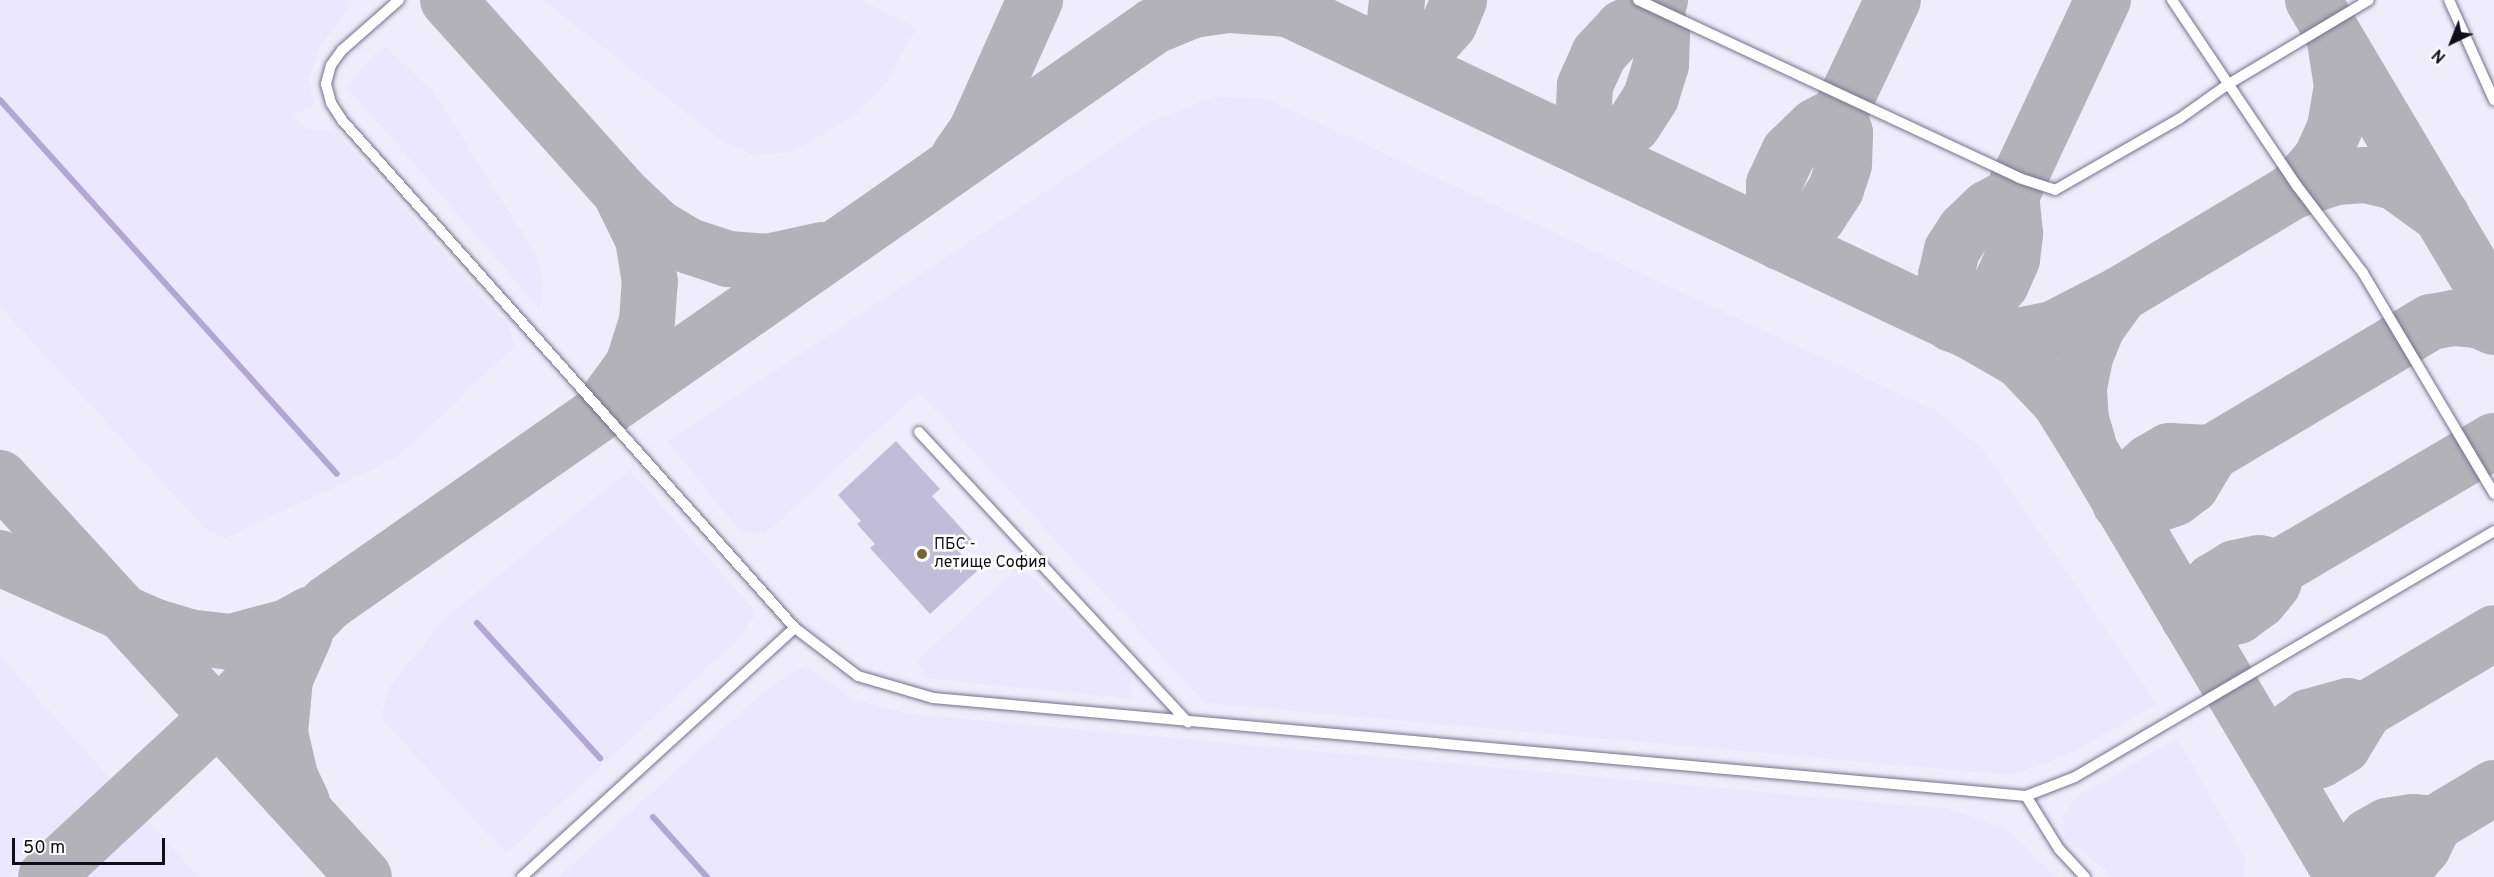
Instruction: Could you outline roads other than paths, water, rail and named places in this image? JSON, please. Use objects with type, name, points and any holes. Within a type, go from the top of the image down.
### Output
[{"type":"lane","points":[[399,0],[342,50],[331,65],[326,84],[331,103],[795,628],[858,676],[933,698],[2026,796],[2075,777],[2494,531]]},
{"type":"lane","points":[[1638,0],[2046,189],[2064,187],[2180,118],[2227,85],[2369,0]]},
{"type":"lane","points":[[2172,0],[2227,85],[2363,273],[2494,494]]},
{"type":"lane","points":[[2449,0],[2494,100]]},
{"type":"lane","points":[[919,432],[1188,722]]},
{"type":"lane","points":[[522,877],[795,628]]},
{"type":"lane","points":[[2026,796],[2059,849],[2085,877]]},
{"type":"waterway","points":[[0,100],[337,474]]},
{"type":"waterway","points":[[477,623],[600,758]]},
{"type":"waterway","points":[[653,817],[707,877]]},
{"type":"place","name":"ПБС - летище София","points":[[922,554]]}]
